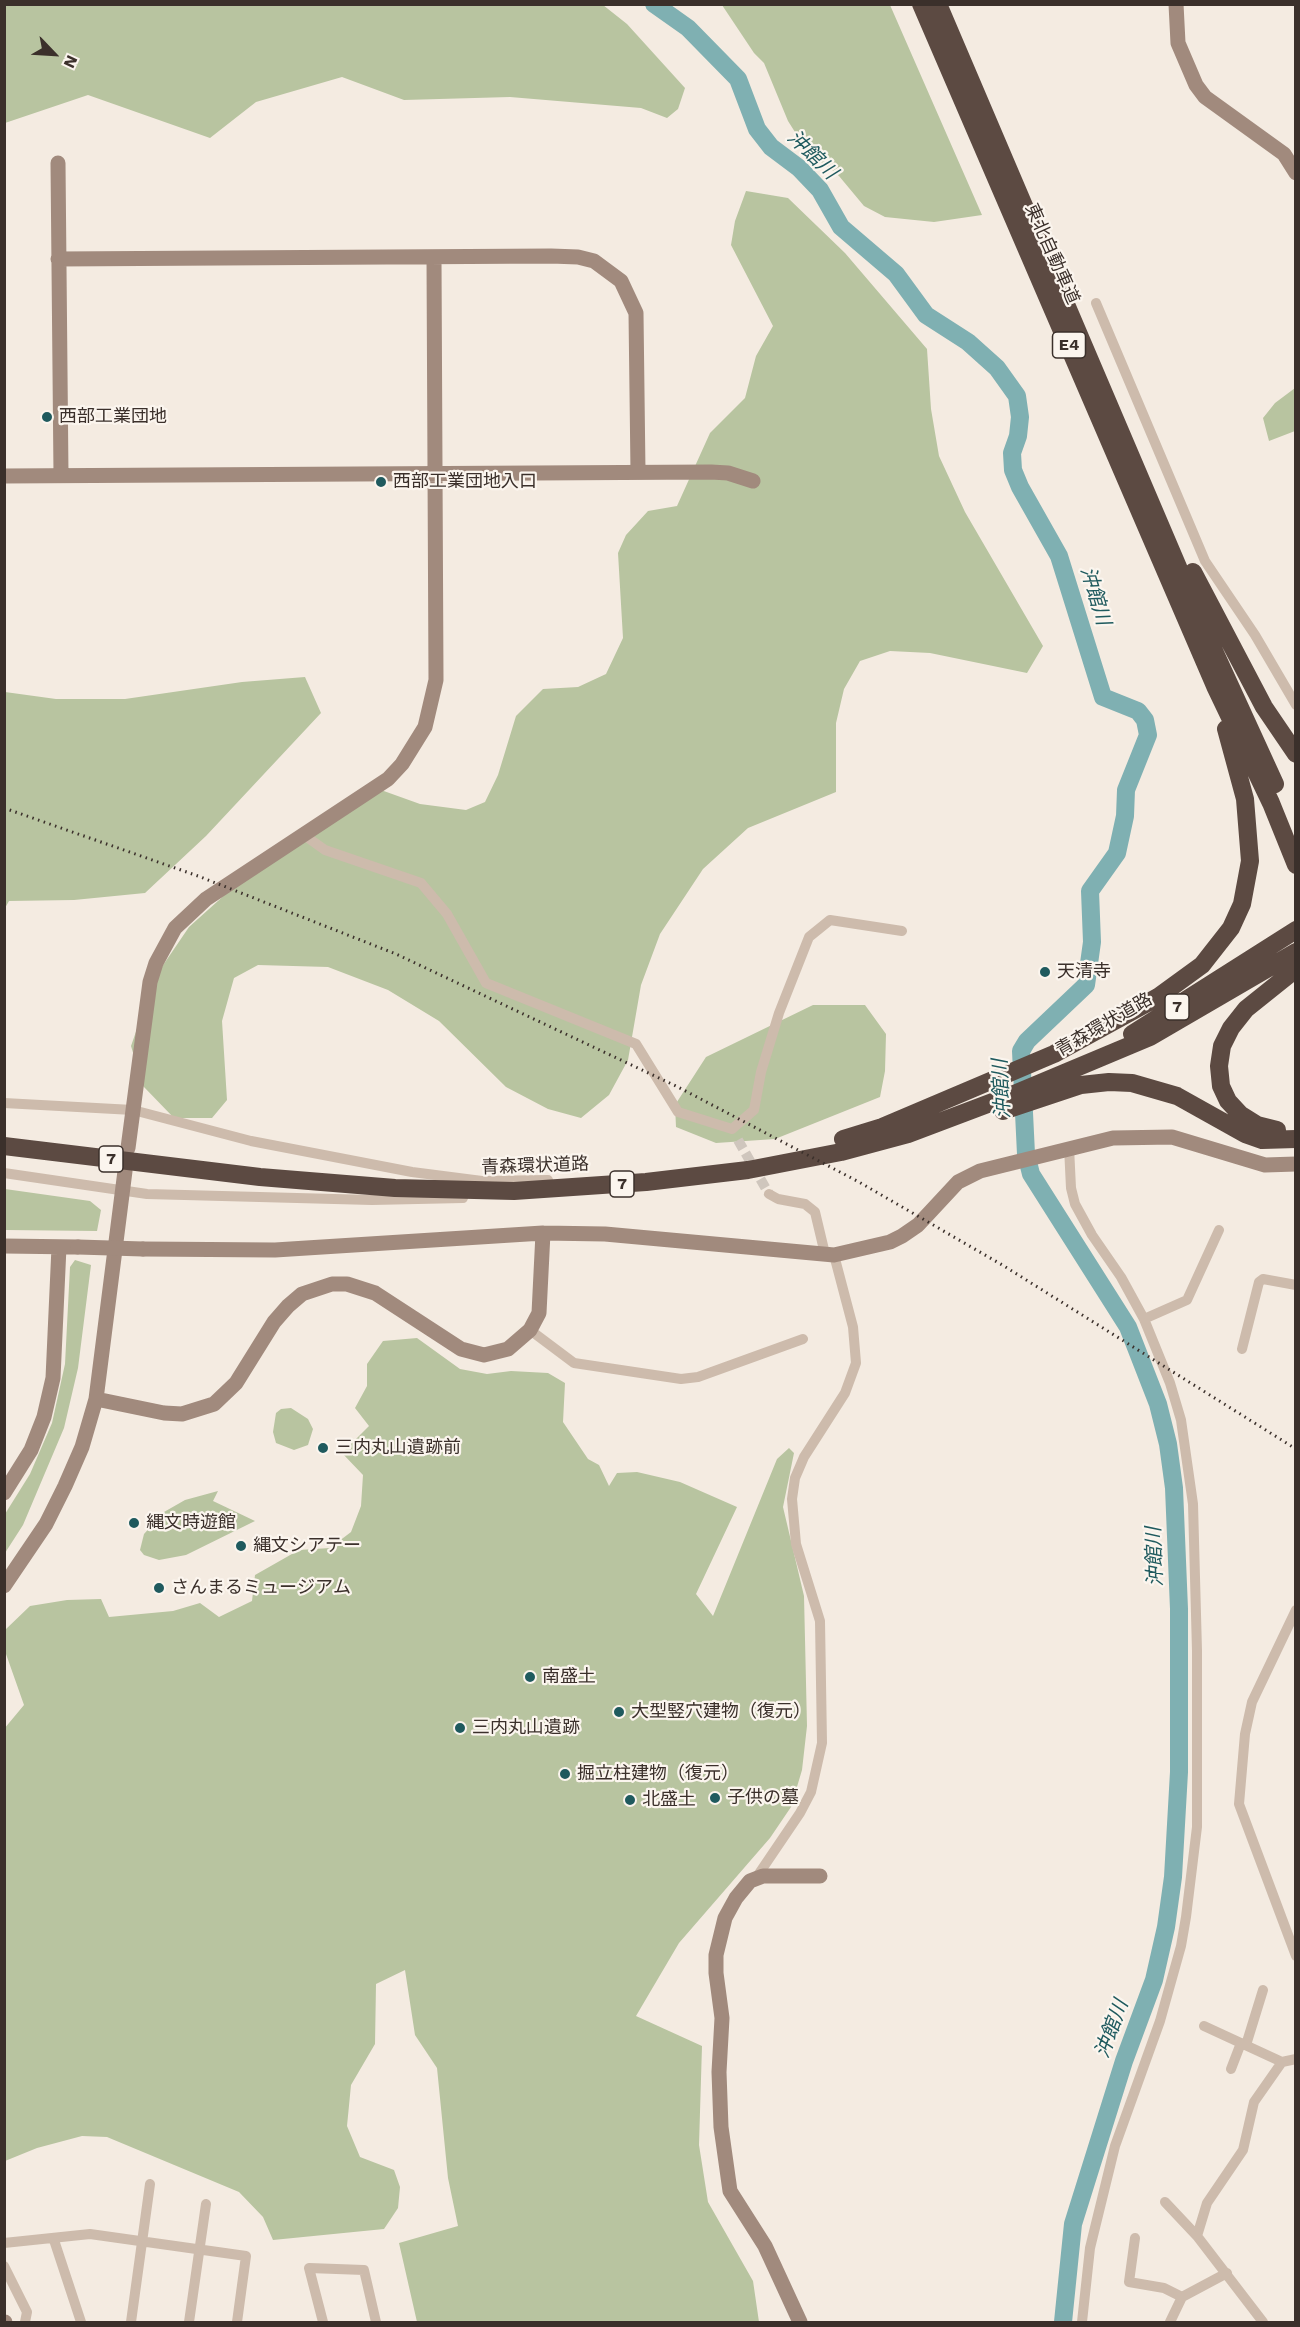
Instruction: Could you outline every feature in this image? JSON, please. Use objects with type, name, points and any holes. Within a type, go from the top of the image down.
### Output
[{"type":"highway","name":"東北自動車道","points":[[921,4],[1221,683]]},
{"type":"highway","name":"東北自動車道","points":[[938,4],[1132,456],[1221,683]]},
{"type":"highway","points":[[1132,456],[1264,707],[1296,754]]},
{"type":"highway","points":[[1221,683],[1296,833]]},
{"type":"highway","points":[[1221,683],[1296,864]]},
{"type":"highway","points":[[756,1168],[882,1127],[1054,1054],[1107,1027],[1185,980],[1217,948],[1231,928],[1242,904],[1250,861],[1245,799],[1221,683]]},
{"type":"highway","name":"青森環状道路","points":[[1054,1085],[1296,930]]},
{"type":"highway","name":"青森環状道路","points":[[4,1146],[330,1184],[514,1191],[646,1182],[756,1168],[841,1152],[1015,1101],[1054,1085],[1150,1037],[1296,952]]},
{"type":"highway","points":[[1296,969],[1264,993],[1236,1022],[1222,1046],[1219,1066],[1221,1086],[1228,1101],[1241,1115],[1257,1125],[1275,1130],[1296,1129]]},
{"type":"highway","points":[[1054,1085],[1132,1083],[1177,1096],[1245,1134],[1262,1140],[1296,1139]]},
{"type":"street","points":[[1176,4],[1178,43],[1196,85],[1205,97],[1284,154],[1296,173]]},
{"type":"street","points":[[58,163],[61,475]]},
{"type":"street","points":[[58,259],[578,257],[608,269],[621,281],[636,313],[638,472]]},
{"type":"street","points":[[128,1148],[150,982],[164,946],[175,928],[206,899],[388,779],[402,764],[425,727],[436,680],[434,258]]},
{"type":"street","points":[[1096,303],[1205,561],[1255,635],[1296,705]]},
{"type":"street","points":[[4,476],[728,472],[753,481]]},
{"type":"street","points":[[304,835],[325,850],[421,883],[447,914],[486,983],[636,1044],[678,1112],[732,1129],[738,1140]]},
{"type":"street","points":[[732,1129],[754,1110],[761,1072],[778,1013],[809,937],[830,920],[902,931]]},
{"type":"street","points":[[4,1103],[133,1110],[251,1141],[412,1172],[482,1181],[615,1178],[646,1182]]},
{"type":"street","points":[[4,1246],[275,1250],[543,1233],[605,1234],[830,1254],[890,1242],[902,1236],[918,1225],[958,1182],[999,1164],[1113,1138],[1173,1137],[1265,1165],[1296,1164]]},
{"type":"street","points":[[1063,1149],[1075,1204],[1092,1235],[1121,1277],[1144,1319],[1170,1383],[1181,1420],[1189,1465],[1197,1651],[1197,1827],[1181,1946],[1160,2021],[1114,2146],[1090,2248],[1082,2322]]},
{"type":"street","points":[[4,1586],[46,1524],[65,1486],[81,1447],[96,1399],[125,1171]]},
{"type":"street","points":[[4,1173],[122,1192],[372,1200],[466,1198],[514,1191]]},
{"type":"street","points":[[769,1194],[778,1199],[805,1204],[815,1212],[853,1327],[856,1363],[845,1393],[804,1456],[795,1478],[792,1499],[796,1544],[820,1621],[822,1743],[811,1792],[800,1813],[756,1878],[736,1898],[725,1918],[717,1945],[716,1973],[722,2018],[719,2072],[721,2127],[730,2191],[765,2246],[800,2322]]},
{"type":"street","points":[[1144,1319],[1187,1300],[1219,1230]]},
{"type":"street","points":[[96,1399],[164,1413],[182,1414],[214,1404],[236,1383],[274,1322],[288,1306],[302,1294],[332,1284],[347,1284],[375,1293],[447,1342],[473,1353],[496,1353],[508,1349],[530,1330],[539,1313],[542,1301],[543,1233]]},
{"type":"street","points":[[4,1493],[31,1450],[44,1417],[51,1388],[58,1247]]},
{"type":"street","points":[[1242,1349],[1259,1282],[1263,1279],[1296,1286]]},
{"type":"street","points":[[530,1330],[574,1363],[681,1379],[698,1377],[803,1338]]},
{"type":"street","points":[[1296,1610],[1252,1701],[1245,1734],[1239,1804],[1296,1956]]},
{"type":"street","points":[[756,1878],[820,1876]]},
{"type":"street","points":[[1231,2069],[1244,2044],[1263,1990]]},
{"type":"street","points":[[1204,2026],[1282,2062],[1296,2059]]},
{"type":"street","points":[[1197,2236],[1207,2203],[1244,2150],[1254,2102],[1282,2062]]},
{"type":"street","points":[[131,2322],[150,2184]]},
{"type":"street","points":[[1165,2202],[1197,2236],[1263,2322]]},
{"type":"street","points":[[189,2322],[206,2204]]},
{"type":"street","points":[[4,2243],[54,2240],[90,2234],[246,2256],[237,2322]]},
{"type":"street","points":[[1135,2238],[1129,2282],[1164,2288],[1182,2297]]},
{"type":"street","points":[[54,2240],[81,2322]]},
{"type":"street","points":[[4,2266],[27,2312],[25,2322]]},
{"type":"street","points":[[323,2322],[309,2268],[364,2270],[376,2322]]},
{"type":"street","points":[[1170,2322],[1182,2297],[1227,2273]]},
{"type":"green space","points":[[4,5],[603,5],[627,24],[685,88],[678,109],[667,118],[641,108],[510,97],[404,100],[342,77],[256,102],[210,138],[88,95],[5,123]]},
{"type":"green space","points":[[722,5],[890,5],[982,215],[934,222],[885,217],[864,206],[839,176],[807,151],[788,121],[764,63],[754,53]]},
{"type":"green space","points":[[746,191],[788,198],[845,253],[927,349],[931,409],[939,456],[965,512],[1043,646],[1027,673],[930,653],[890,651],[860,661],[844,689],[836,723],[836,792],[748,828],[703,869],[660,934],[641,985],[628,1060],[609,1095],[581,1118],[548,1109],[506,1087],[439,1021],[388,990],[328,967],[258,965],[234,978],[222,1021],[227,1100],[212,1118],[174,1118],[143,1086],[131,1046],[155,977],[189,927],[258,865],[381,790],[420,804],[466,810],[485,802],[498,775],[516,716],[543,689],[578,687],[606,674],[623,638],[618,553],[626,535],[648,511],[677,506],[710,433],[745,398],[756,356],[773,326],[731,245],[735,221]]},
{"type":"green space","points":[[1295,388],[1295,431],[1269,441],[1263,418],[1275,403]]},
{"type":"green space","points":[[305,677],[321,713],[206,836],[145,893],[74,900],[9,901],[5,908],[5,692],[56,699],[125,699],[242,682]]},
{"type":"green space","points":[[813,1005],[865,1005],[886,1034],[885,1071],[880,1097],[775,1139],[716,1143],[676,1127],[675,1105],[706,1057]]},
{"type":"green space","points":[[5,1189],[90,1201],[101,1210],[97,1231],[5,1230]]},
{"type":"green space","points":[[75,1260],[91,1265],[78,1368],[64,1428],[23,1525],[5,1553],[5,1514],[30,1474],[52,1423],[65,1364],[70,1267]]},
{"type":"green space","points":[[417,1338],[460,1369],[487,1374],[511,1371],[548,1373],[565,1383],[563,1422],[588,1459],[599,1465],[609,1486],[617,1473],[637,1472],[680,1482],[737,1507],[696,1594],[713,1616],[777,1459],[789,1448],[794,1453],[783,1507],[804,1596],[807,1726],[802,1770],[791,1807],[770,1838],[679,1943],[636,2016],[702,2046],[699,2145],[708,2202],[753,2281],[759,2322],[417,2322],[399,2243],[458,2226],[448,2178],[437,2068],[415,2035],[405,1970],[376,1984],[375,2044],[351,2085],[347,2126],[360,2157],[394,2170],[400,2187],[398,2208],[384,2229],[273,2240],[263,2217],[239,2192],[107,2137],[82,2136],[37,2148],[5,2161],[4,1729],[24,1705],[6,1654],[5,1630],[30,1606],[67,1600],[101,1599],[109,1617],[173,1611],[200,1603],[219,1617],[252,1601],[255,1575],[299,1550],[330,1548],[351,1532],[361,1506],[363,1475],[342,1453],[369,1426],[355,1408],[367,1386],[367,1364],[383,1341]]},
{"type":"green space","points":[[291,1408],[308,1419],[313,1429],[308,1445],[294,1450],[276,1443],[273,1432],[276,1413],[281,1409]]},
{"type":"green space","points":[[218,1491],[213,1501],[255,1521],[186,1555],[159,1560],[144,1555],[140,1550],[144,1534],[164,1512],[185,1500]]},
{"type":"waterway","name":"沖館川","points":[[654,4],[688,28],[738,79],[757,129],[771,147],[799,168],[820,190],[841,227],[896,274],[926,315],[968,342],[997,368],[1017,396],[1020,417],[1018,436],[1012,453],[1013,470],[1020,487],[1059,556],[1103,697],[1138,711],[1145,720],[1148,735],[1126,790],[1125,816],[1117,853],[1090,891],[1092,942],[1086,985],[1027,1041],[1021,1051],[1026,1154],[1031,1174],[1128,1327],[1158,1404],[1168,1444],[1174,1488],[1179,1609],[1179,1772],[1173,1877],[1166,1927],[1154,1980],[1124,2061],[1073,2224],[1063,2322]]},
{"type":"tunnel","points":[[738,1140],[769,1194]]},
{"type":"railway","points":[[4,808],[198,876],[396,954],[676,1086],[859,1182],[1004,1266],[1296,1449]]},
{"type":"place","name":"西部工業団地","points":[[47,417]]},
{"type":"place","name":"西部工業団地入口","points":[[381,482]]},
{"type":"place","name":"天清寺","points":[[1045,972]]},
{"type":"place","name":"三内丸山遺跡前","points":[[323,1448]]},
{"type":"place","name":"縄文時遊館","points":[[134,1523]]},
{"type":"place","name":"縄文シアテー","points":[[241,1546]]},
{"type":"place","name":"さんまるミュージアム","points":[[159,1588]]},
{"type":"place","name":"南盛土","points":[[530,1677]]},
{"type":"place","name":"大型竪穴建物（復元）","points":[[619,1712]]},
{"type":"place","name":"三内丸山遺跡","points":[[460,1728]]},
{"type":"place","name":"掘立柱建物（復元）","points":[[565,1774]]},
{"type":"place","name":"子供の墓","points":[[715,1798]]},
{"type":"place","name":"北盛土","points":[[630,1800]]}]
